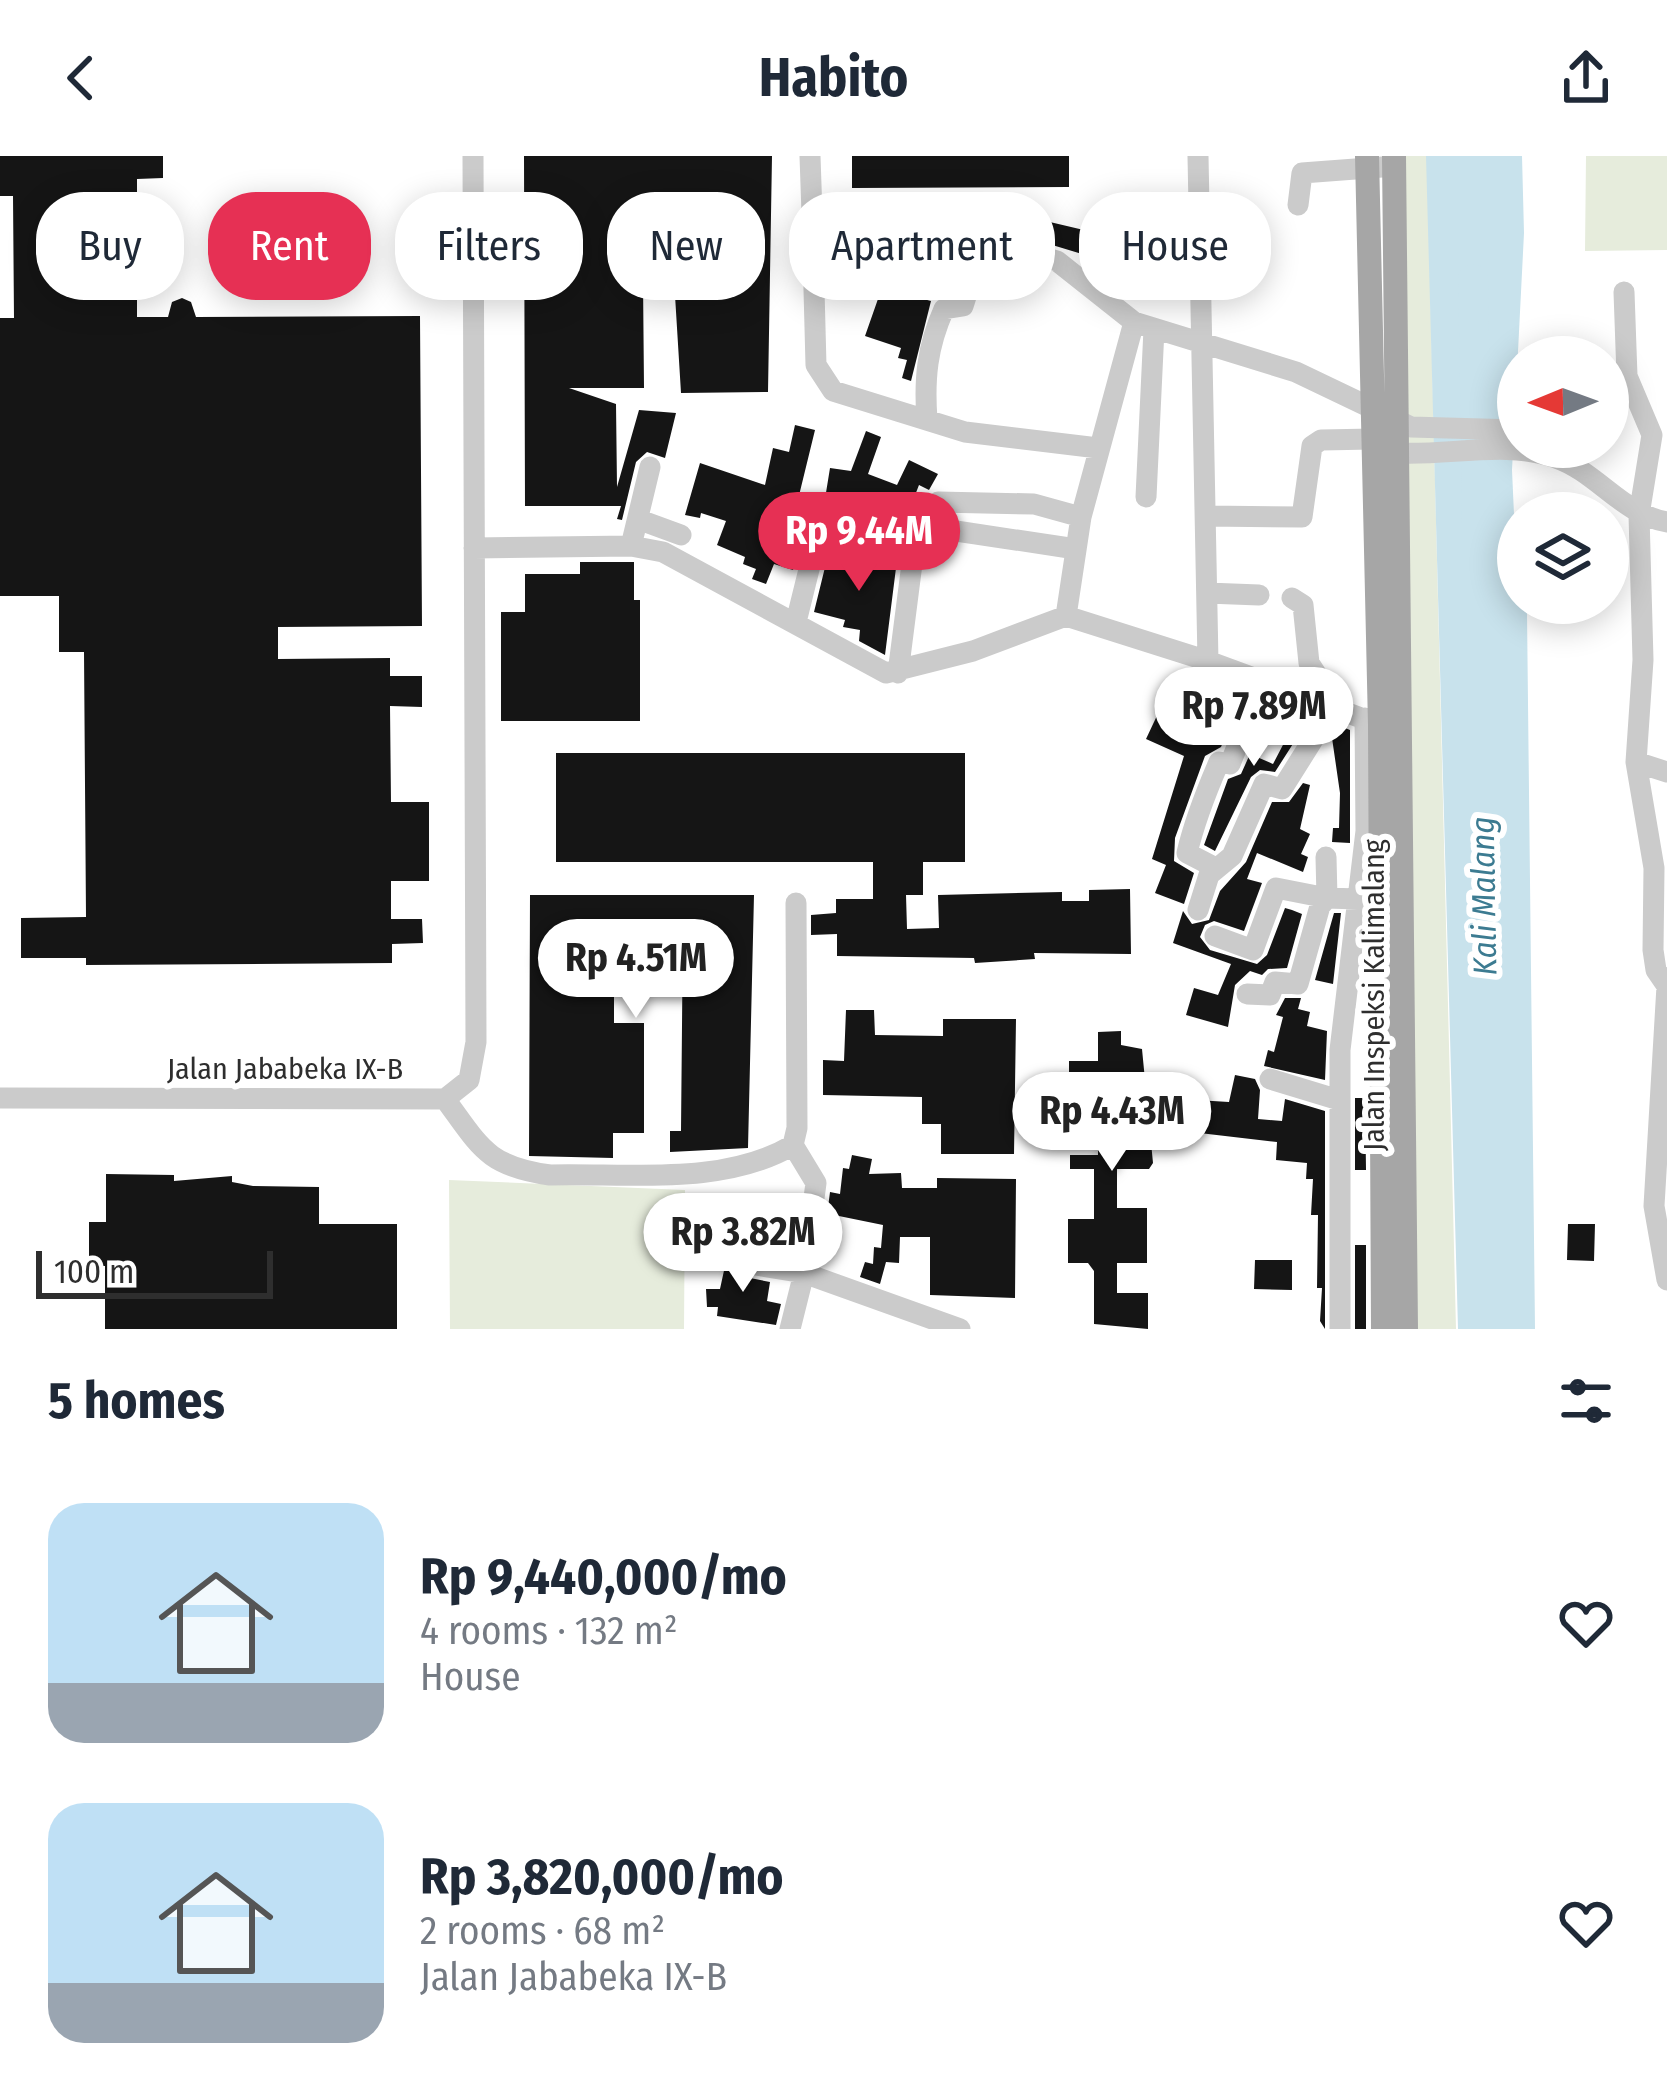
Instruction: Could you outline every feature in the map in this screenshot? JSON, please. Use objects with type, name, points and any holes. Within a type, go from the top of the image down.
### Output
[{"type":"main road","name":"Jalan Inspeksi Kalimalang","points":[[1367,161],[1383,1329]]},
{"type":"main road","name":"Jalan Inspeksi Kalimalang","points":[[1394,161],[1396,418],[1407,454],[1406,1329]]},
{"type":"street","points":[[445,1100],[469,1080],[476,1042],[473,156]]},
{"type":"street","points":[[810,156],[811,192]]},
{"type":"street","points":[[1198,156],[1208,661]]},
{"type":"street","points":[[1298,206],[1302,173],[1394,161]]},
{"type":"street","points":[[1055,260],[1144,325],[1296,372],[1419,429],[1497,437]]},
{"type":"street","points":[[1624,292],[1628,376],[1652,436],[1639,514],[1643,660],[1636,762],[1660,872],[1653,950],[1656,970],[1667,986],[1654,1206],[1667,1280]]},
{"type":"street","points":[[814,300],[816,365],[822,382],[852,400],[1000,438],[1098,448]]},
{"type":"street","points":[[927,420],[924,379],[929,348],[944,309],[963,306],[965,300]]},
{"type":"street","points":[[1066,616],[1098,448],[1144,325]]},
{"type":"street","points":[[1144,325],[1146,497]]},
{"type":"street","points":[[1206,516],[1302,517],[1315,443],[1373,439]]},
{"type":"street","points":[[1407,454],[1497,443]]},
{"type":"street","points":[[631,546],[650,467]]},
{"type":"street","points":[[1576,468],[1639,514],[1667,523]]},
{"type":"street","points":[[938,502],[1034,504],[1082,517]]},
{"type":"street","points":[[640,520],[681,535]]},
{"type":"street","points":[[898,673],[914,548],[923,526],[1076,549]]},
{"type":"street","points":[[796,622],[819,529],[914,548]]},
{"type":"street","points":[[474,548],[631,546],[684,560],[869,668],[898,673],[1066,616],[1372,721],[1339,1100],[1340,1329]]},
{"type":"street","points":[[1198,910],[1214,867],[1232,856],[1264,784],[1282,789],[1319,730],[1326,689],[1309,663],[1298,602],[1301,577]]},
{"type":"street","points":[[1207,592],[1258,595]]},
{"type":"street","points":[[1214,867],[1187,853],[1191,835],[1219,762],[1230,764],[1263,683]]},
{"type":"street","points":[[1636,762],[1667,772]]},
{"type":"street","points":[[1246,994],[1270,994],[1275,982],[1298,984],[1328,898],[1326,857]]},
{"type":"street","points":[[1215,937],[1253,950],[1276,888],[1358,899]]},
{"type":"street","points":[[790,1329],[805,1273],[815,1183],[793,1145],[796,903]]},
{"type":"street","points":[[1351,961],[1381,961]]},
{"type":"street","points":[[1270,1079],[1339,1100]]},
{"type":"street","name":"Jalan Jababeka IX-B","points":[[0,1098],[445,1100],[496,1163],[550,1175],[736,1169],[793,1145]]},
{"type":"street","points":[[1340,1136],[1382,1136]]},
{"type":"street","points":[[744,1263],[805,1273],[907,1320],[960,1329]]},
{"type":"green space","points":[[1394,156],[1427,156],[1456,1329],[1406,1329]]},
{"type":"green space","points":[[1586,156],[1667,156],[1667,250],[1585,251]]},
{"type":"green space","points":[[449,1180],[685,1190],[684,1329],[450,1329]]},
{"type":"water","points":[[1426,156],[1522,156],[1519,336],[1497,336],[1497,468],[1512,468],[1513,492],[1497,492],[1497,624],[1527,624],[1535,1329],[1458,1329]]},
{"type":"building","points":[[0,156],[163,156],[163,178],[137,179],[137,192],[36,192],[36,300],[137,300],[137,317],[168,317],[172,302],[184,299],[191,302],[196,317],[420,316],[422,626],[278,627],[278,659],[390,658],[390,676],[422,676],[422,707],[390,706],[391,802],[429,802],[429,881],[391,881],[391,919],[422,919],[423,943],[392,944],[392,963],[86,965],[86,958],[21,958],[21,918],[86,917],[84,652],[59,652],[59,596],[0,596],[0,318],[14,318],[13,196],[0,196]]},
{"type":"building","points":[[524,156],[772,156],[768,392],[681,393],[675,300],[765,300],[765,192],[607,192],[607,300],[643,300],[644,388],[569,388],[616,404],[617,487],[639,410],[676,413],[665,458],[647,452],[636,462],[622,520],[617,519],[621,506],[525,506],[524,300],[583,300],[583,192],[524,192]]},
{"type":"building","points":[[852,156],[1069,156],[1069,187],[852,188]]},
{"type":"building","points":[[1055,223],[1079,229],[1079,253],[1055,246]]},
{"type":"building","points":[[878,300],[931,301],[911,381],[902,378],[907,360],[898,358],[901,348],[865,336]]},
{"type":"building","points":[[795,425],[815,430],[794,516],[809,518],[793,570],[774,564],[766,584],[752,579],[756,569],[743,564],[745,557],[717,545],[726,521],[701,513],[700,518],[685,515],[700,463],[765,485],[773,448],[789,452]]},
{"type":"building","points":[[866,431],[881,437],[868,474],[897,485],[909,460],[938,474],[929,490],[919,485],[903,526],[871,512],[824,505],[830,468],[851,471]]},
{"type":"building","points":[[830,547],[897,560],[885,655],[859,641],[860,630],[843,627],[845,620],[814,612]]},
{"type":"building","points":[[580,562],[634,562],[634,600],[640,600],[640,721],[501,721],[501,612],[525,612],[525,574],[580,574]]},
{"type":"building","points":[[1222,682],[1244,690],[1221,747],[1205,756],[1175,838],[1174,861],[1194,873],[1184,904],[1155,893],[1166,865],[1152,859],[1184,756],[1146,739],[1170,688],[1212,706]]},
{"type":"building","points":[[1270,705],[1296,710],[1293,717],[1305,725],[1275,772],[1260,770],[1251,777],[1215,851],[1204,845],[1228,779],[1241,774],[1250,754],[1273,764],[1285,741],[1260,729]]},
{"type":"building","points":[[1335,724],[1350,730],[1350,843],[1332,842],[1333,828],[1339,828],[1340,793],[1332,738]]},
{"type":"building","points":[[556,753],[965,753],[965,862],[923,862],[923,895],[906,895],[907,929],[939,928],[938,895],[1062,892],[1062,901],[1089,901],[1089,890],[1130,889],[1131,954],[1034,953],[1035,959],[975,963],[974,958],[837,956],[837,934],[811,935],[811,915],[836,913],[836,899],[873,899],[873,862],[556,862]]},
{"type":"building","points":[[1303,783],[1310,785],[1300,829],[1310,834],[1301,854],[1308,857],[1303,872],[1257,853],[1247,879],[1262,883],[1244,931],[1214,921],[1205,925],[1200,937],[1210,950],[1257,964],[1267,955],[1285,908],[1292,910],[1302,914],[1287,968],[1268,969],[1262,975],[1250,971],[1235,985],[1228,1027],[1186,1015],[1194,988],[1218,995],[1231,964],[1173,943],[1183,911],[1192,924],[1209,920],[1220,891],[1246,862],[1272,802],[1289,802]]},
{"type":"building","points":[[530,895],[754,895],[748,1148],[670,1152],[670,1131],[681,1131],[683,920],[642,919],[641,991],[614,991],[614,1023],[644,1023],[644,1133],[613,1133],[613,1158],[529,1156]]},
{"type":"building","points":[[1334,913],[1341,913],[1333,984],[1315,980]]},
{"type":"building","points":[[1285,998],[1301,998],[1298,1009],[1310,1012],[1307,1026],[1327,1031],[1325,1080],[1264,1066],[1268,1050],[1274,1052],[1283,1017],[1276,1015]]},
{"type":"building","points":[[846,1010],[874,1010],[875,1035],[943,1036],[943,1019],[1016,1019],[1014,1154],[941,1154],[941,1124],[922,1124],[922,1097],[823,1095],[823,1060],[844,1061]]},
{"type":"building","points":[[1121,1031],[1121,1045],[1142,1049],[1153,1163],[1149,1169],[1117,1169],[1117,1208],[1147,1208],[1147,1263],[1117,1263],[1117,1293],[1148,1293],[1148,1329],[1094,1324],[1094,1271],[1088,1263],[1068,1263],[1068,1219],[1094,1219],[1094,1169],[1070,1169],[1070,1155],[1098,1155],[1098,1125],[1069,1125],[1069,1061],[1098,1061],[1098,1032]]},
{"type":"building","points":[[1235,1075],[1255,1079],[1260,1090],[1258,1119],[1282,1121],[1285,1099],[1325,1111],[1325,1329],[1320,1321],[1322,1288],[1317,1288],[1318,1215],[1311,1215],[1313,1179],[1306,1179],[1307,1163],[1276,1160],[1277,1142],[1191,1132],[1196,1100],[1229,1102]]},
{"type":"building","points":[[1355,1098],[1365,1098],[1366,1170],[1355,1170]]},
{"type":"building","points":[[852,1155],[872,1159],[869,1174],[901,1173],[902,1188],[937,1188],[937,1178],[1016,1179],[1015,1298],[930,1295],[930,1237],[900,1237],[899,1263],[886,1262],[880,1284],[860,1277],[865,1262],[873,1264],[874,1247],[881,1248],[883,1225],[834,1215],[826,1255],[822,1254],[830,1192],[840,1194],[843,1168],[849,1169]]},
{"type":"building","points":[[106,1174],[174,1175],[174,1181],[232,1176],[232,1182],[253,1186],[319,1187],[319,1224],[397,1224],[397,1329],[105,1329],[105,1266],[89,1266],[89,1222],[106,1222]]},
{"type":"building","points":[[1568,1224],[1595,1224],[1594,1261],[1567,1260]]},
{"type":"building","points":[[730,1243],[774,1250],[740,1249],[729,1262],[735,1275],[770,1282],[767,1301],[781,1304],[776,1325],[717,1316],[718,1307],[707,1307],[706,1289],[720,1289]]},
{"type":"building","points":[[1355,1245],[1366,1245],[1366,1329],[1355,1329]]},
{"type":"building","points":[[1255,1260],[1292,1260],[1292,1290],[1254,1289]]},
{"type":"waterway","name":"Kali Malang","points":[[1473,279],[1476,439]]},
{"type":"waterway","name":"Kali Malang","points":[[1476,464],[1477,524]]}]
